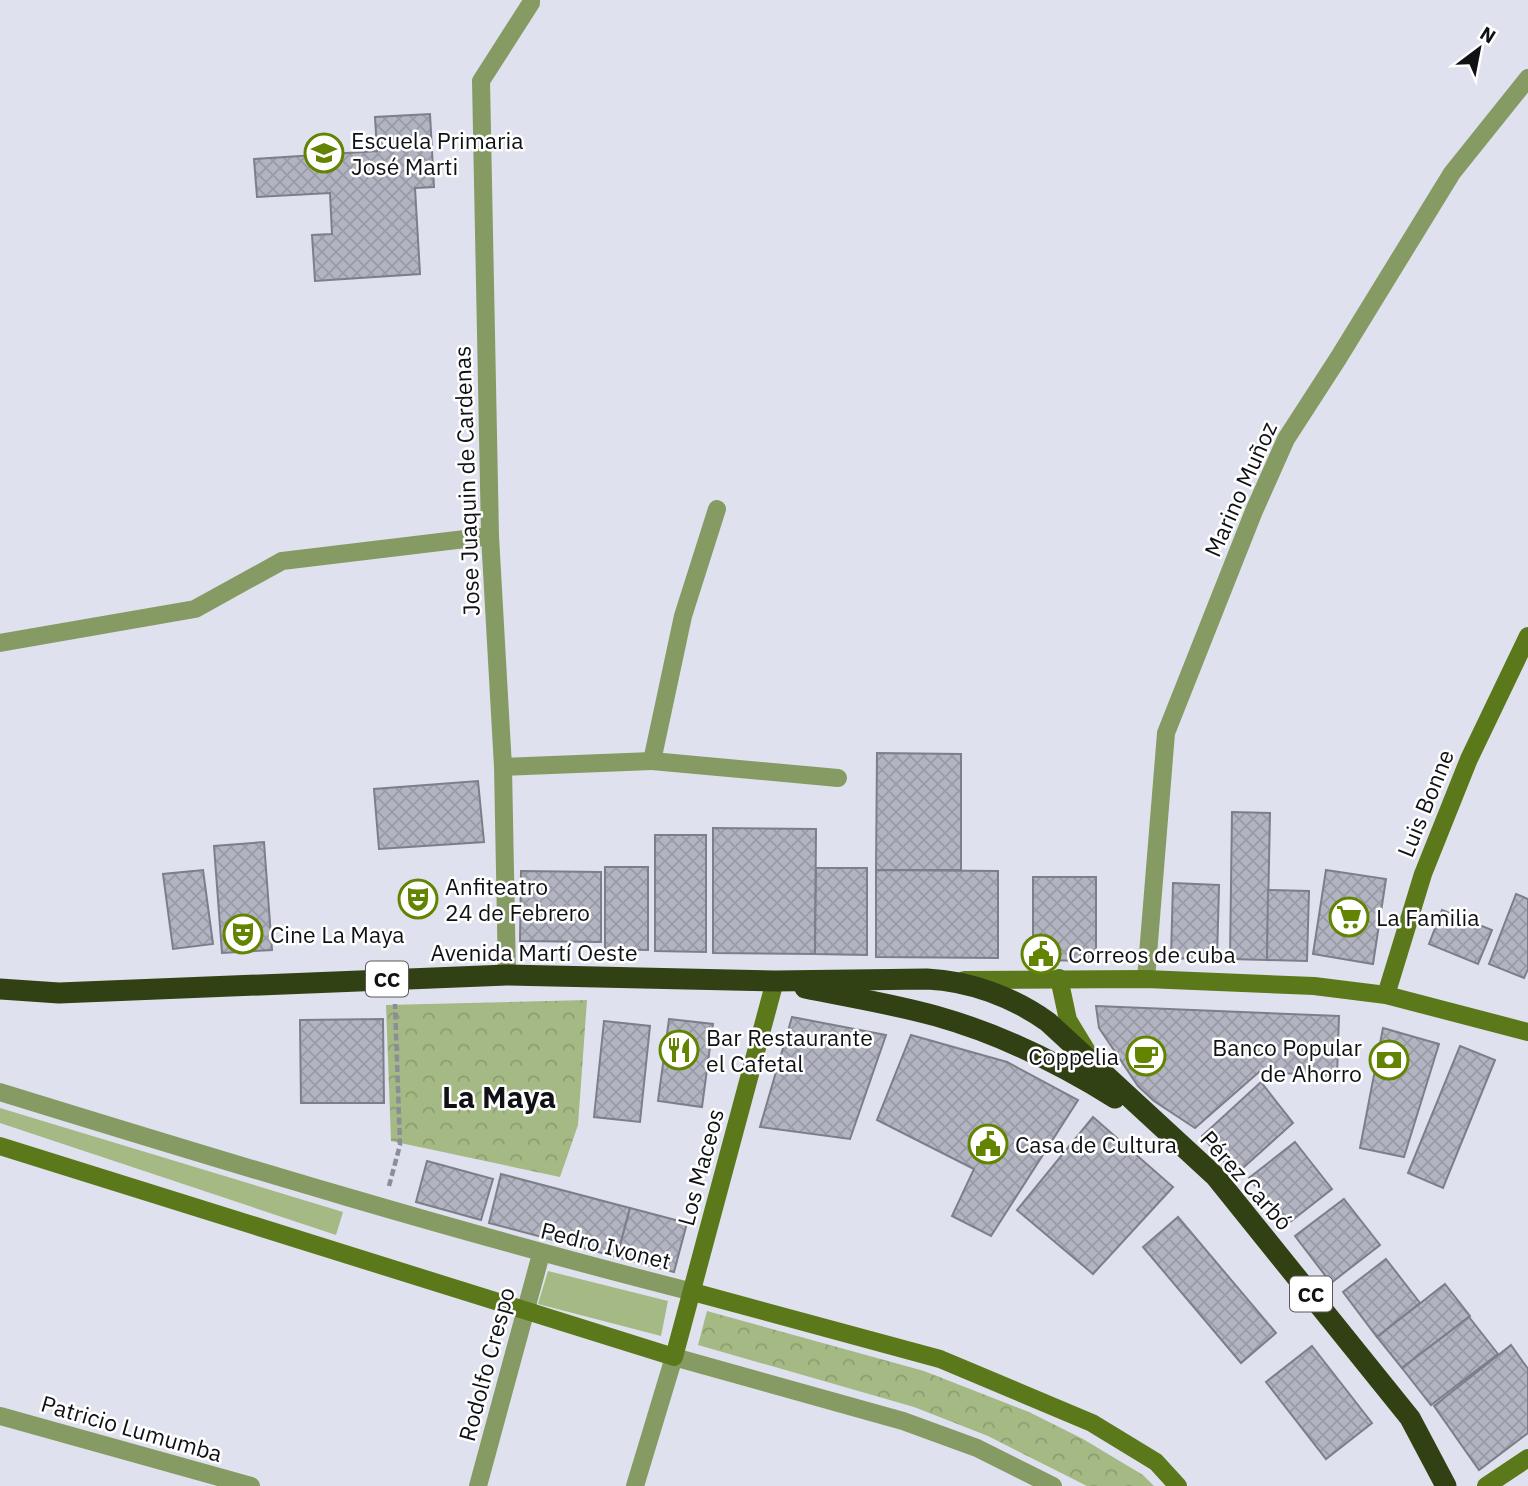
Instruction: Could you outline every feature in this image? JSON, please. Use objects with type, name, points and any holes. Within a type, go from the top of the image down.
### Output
[{"type":"highway","name":"Avenida Martí Oeste","points":[[0,989],[59,993],[507,975],[775,981],[946,980]]},
{"type":"highway","name":"Pérez Carbó","points":[[946,980],[1023,1004],[1048,1022],[1215,1176],[1410,1418],[1446,1486]]},
{"type":"highway","name":"Avenida Martí Oeste","points":[[775,981],[935,1016],[1005,1039],[1069,1069],[1153,1121]]},
{"type":"street","name":"Jose Juaquin de Cardenas","points":[[507,975],[503,767],[490,536],[481,81],[531,0]]},
{"type":"street","name":"Marino Muñoz","points":[[1146,979],[1166,733],[1254,512],[1286,439],[1452,173],[1528,78]]},
{"type":"street","points":[[652,761],[683,616],[717,509]]},
{"type":"street","points":[[0,643],[195,609],[282,561],[490,536]]},
{"type":"street","name":"Luis Bonne","points":[[1386,995],[1423,874],[1469,760],[1528,636]]},
{"type":"street","points":[[503,767],[652,761],[838,778]]},
{"type":"street","points":[[1059,978],[1068,1020],[1097,1068]]},
{"type":"street","points":[[946,980],[1146,979],[1314,986],[1386,995],[1528,1032]]},
{"type":"street","name":"Los Maceos","points":[[635,1486],[693,1292],[775,981]]},
{"type":"street","name":"Pedro Ivonet","points":[[0,1092],[382,1209],[541,1254],[940,1359],[1092,1423],[1156,1462],[1178,1486]]},
{"type":"street","points":[[0,1146],[674,1357],[903,1421],[977,1448],[1053,1486]]},
{"type":"street","name":"Rodolfo Crespo","points":[[478,1486],[541,1254]]},
{"type":"street","name":"Patricio Lumumba","points":[[0,1416],[251,1486]]},
{"type":"street","points":[[1486,1486],[1528,1458]]},
{"type":"path","points":[[382,1209],[400,1145],[394,978]]},
{"type":"green space","points":[[587,1000],[578,1125],[560,1177],[391,1141],[386,1005]]},
{"type":"green space","points":[[0,1108],[343,1212],[336,1235],[0,1123]]},
{"type":"green space","points":[[548,1271],[668,1301],[661,1336],[538,1304]]},
{"type":"green space","points":[[707,1311],[924,1371],[1029,1412],[1083,1439],[1143,1475],[1154,1486],[1087,1486],[988,1436],[914,1407],[698,1345]]},
{"type":"building","points":[[430,114],[434,187],[415,188],[420,274],[315,281],[312,235],[332,234],[330,193],[257,197],[254,159],[377,151],[375,117]]},
{"type":"building","points":[[877,753],[961,754],[961,870],[876,870]]},
{"type":"building","points":[[478,781],[484,842],[379,849],[374,789]]},
{"type":"building","points":[[1232,812],[1270,813],[1267,960],[1230,959]]},
{"type":"building","points":[[713,828],[816,829],[815,954],[713,953]]},
{"type":"building","points":[[655,835],[706,835],[706,952],[655,951]]},
{"type":"building","points":[[264,842],[272,950],[222,953],[214,846]]},
{"type":"building","points":[[605,867],[648,867],[648,950],[605,949]]},
{"type":"building","points":[[816,868],[867,868],[867,955],[815,954]]},
{"type":"building","points":[[203,870],[213,944],[173,949],[163,874]]},
{"type":"building","points":[[876,870],[998,871],[998,958],[876,957]]},
{"type":"building","name":"La Familia","points":[[1326,870],[1386,879],[1373,964],[1313,954]]},
{"type":"building","points":[[521,871],[601,872],[601,942],[520,941]]},
{"type":"building","points":[[1033,877],[1096,877],[1096,961],[1033,960]]},
{"type":"building","points":[[1173,883],[1219,885],[1217,960],[1171,958]]},
{"type":"building","points":[[1268,890],[1309,891],[1307,961],[1267,960]]},
{"type":"building","points":[[1516,894],[1528,899],[1528,969],[1524,978],[1489,964]]},
{"type":"building","points":[[1442,910],[1492,930],[1478,964],[1429,944]]},
{"type":"building","points":[[1096,1006],[1339,1016],[1337,1076],[1259,1072],[1195,1128],[1154,1101],[1138,1086],[1099,1028]]},
{"type":"building","points":[[792,1017],[886,1035],[850,1139],[760,1127]]},
{"type":"building","points":[[383,1019],[384,1103],[301,1103],[300,1020]]},
{"type":"building","points":[[669,1019],[713,1024],[702,1107],[658,1101]]},
{"type":"building","points":[[604,1021],[650,1026],[640,1122],[594,1117]]},
{"type":"building","points":[[1383,1028],[1439,1044],[1404,1157],[1360,1148]]},
{"type":"building","name":"Casa de Cultura","points":[[911,1035],[1007,1062],[1078,1100],[991,1236],[952,1216],[974,1169],[877,1120]]},
{"type":"building","points":[[1460,1046],[1495,1060],[1443,1188],[1408,1173]]},
{"type":"building","points":[[1261,1082],[1293,1123],[1235,1175],[1202,1136]]},
{"type":"building","points":[[1093,1117],[1173,1187],[1093,1274],[1017,1210]]},
{"type":"building","points":[[1295,1142],[1332,1189],[1286,1225],[1249,1178]]},
{"type":"building","points":[[427,1161],[493,1179],[481,1220],[416,1202]]},
{"type":"building","points":[[501,1174],[630,1208],[617,1257],[489,1223]]},
{"type":"building","points":[[1344,1199],[1380,1245],[1331,1283],[1295,1236]]},
{"type":"building","points":[[630,1208],[687,1223],[674,1272],[617,1257]]},
{"type":"building","points":[[1178,1217],[1276,1333],[1241,1363],[1143,1247]]},
{"type":"building","points":[[1386,1259],[1420,1303],[1377,1337],[1343,1292]]},
{"type":"building","points":[[1445,1284],[1470,1316],[1402,1368],[1377,1337]]},
{"type":"building","points":[[1469,1317],[1498,1354],[1431,1405],[1402,1368]]},
{"type":"building","points":[[1511,1345],[1528,1369],[1528,1433],[1479,1470],[1434,1406]]},
{"type":"building","points":[[1312,1346],[1372,1423],[1326,1459],[1266,1382]]},
{"type":"place","name":"Escuela Primaria José Marti","points":[[324,153]]},
{"type":"place","name":"Anfiteatro 24 de Febrero","points":[[418,899]]},
{"type":"place","name":"La Familia","points":[[1349,917]]},
{"type":"place","name":"Cine La Maya","points":[[243,934]]},
{"type":"place","name":"Correos de cuba","points":[[1041,954]]},
{"type":"place","name":"Bar Restaurante el Cafetal","points":[[679,1050]]},
{"type":"place","name":"Coppelia","points":[[1146,1056]]},
{"type":"place","name":"Banco Popular de Ahorro","points":[[1389,1060]]},
{"type":"place","name":"Casa de Cultura","points":[[988,1144]]},
{"type":"district","name":"La Maya","points":[[499,1096]]}]
